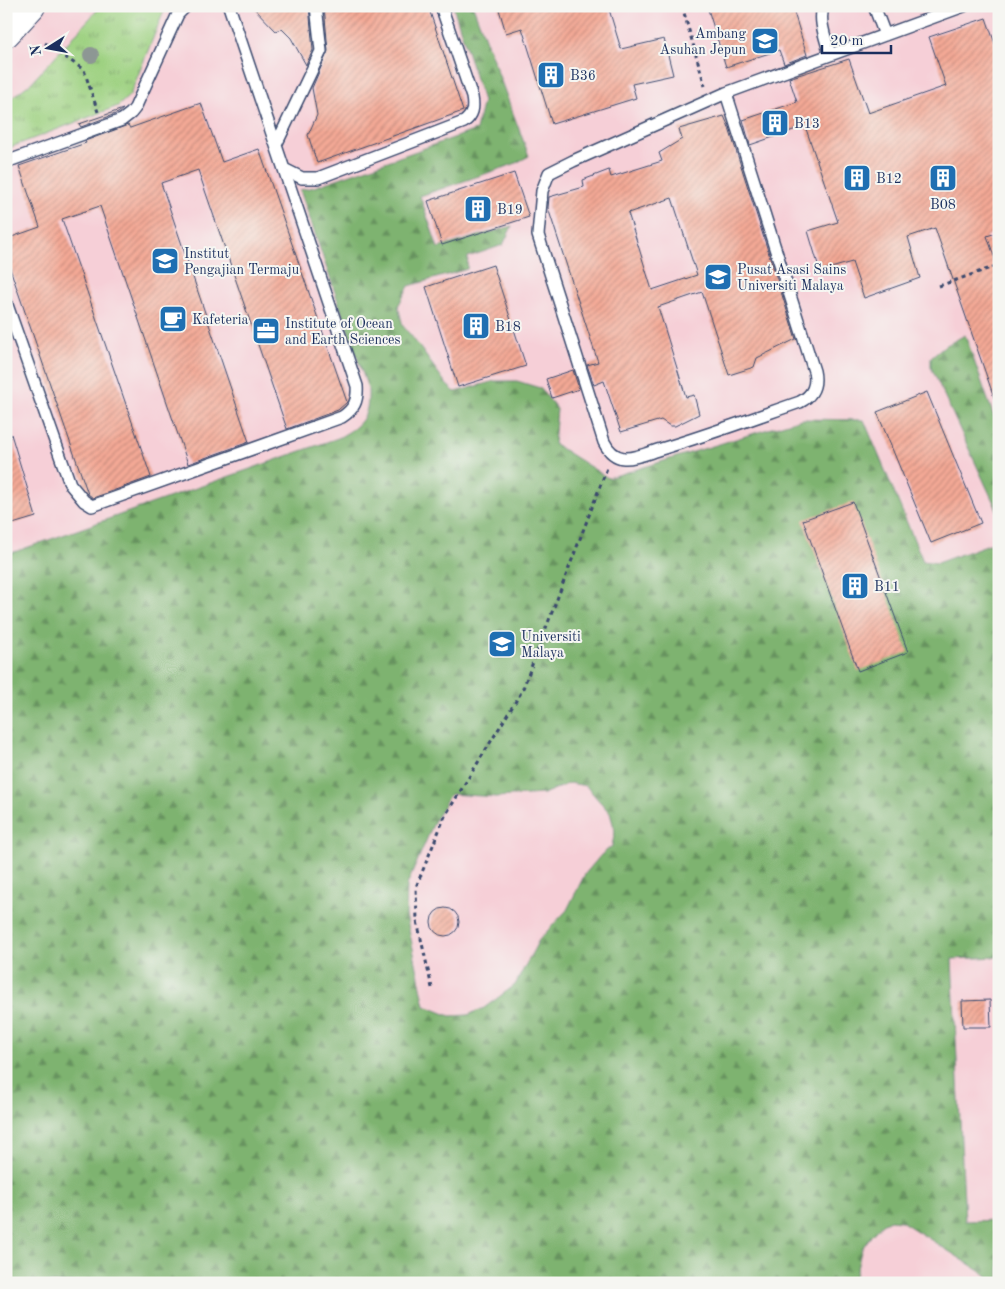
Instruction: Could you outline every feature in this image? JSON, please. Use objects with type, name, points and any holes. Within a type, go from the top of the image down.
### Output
[{"type":"street","points":[[6,33],[31,6]]},
{"type":"lane","points":[[6,162],[122,120],[131,113],[178,14],[186,6]]},
{"type":"lane","points":[[6,302],[70,484],[84,501],[92,506],[350,412],[358,396],[356,386],[229,6]]},
{"type":"lane","points":[[276,146],[321,51],[316,6]]},
{"type":"lane","points":[[284,169],[302,178],[318,178],[464,122],[470,117],[473,111],[472,97],[441,6]]},
{"type":"lane","points":[[824,6],[822,20],[830,55]]},
{"type":"lane","points":[[874,6],[885,35]]},
{"type":"lane","points":[[726,93],[814,371],[816,380],[814,390],[800,402],[674,445],[625,458],[608,450],[604,442],[538,235],[542,192],[549,173],[726,93],[964,6]]},
{"type":"path","points":[[682,6],[709,101]]},
{"type":"path","points":[[45,43],[84,70],[103,126]]},
{"type":"path","points":[[940,286],[999,266]]},
{"type":"path","points":[[432,988],[417,922],[416,887],[445,816],[522,691],[613,453]]},
{"type":"shaded area","name":"Universiti Malaya","points":[[6,6],[999,6],[999,1283],[6,1283]]},
{"type":"green space","points":[[101,6],[166,6],[130,95],[118,106],[6,149],[6,102],[31,83]]},
{"type":"green space","name":"Universiti Malaya","points":[[453,6],[473,6],[529,156],[514,164],[420,196],[438,248],[512,226],[503,245],[468,257],[467,269],[409,286],[398,306],[403,326],[447,385],[455,392],[495,381],[517,381],[540,388],[557,409],[554,444],[608,478],[801,419],[864,420],[923,561],[937,563],[992,543],[999,529],[999,957],[952,959],[965,1221],[999,1220],[999,1283],[901,1221],[890,1220],[882,1224],[862,1248],[853,1283],[6,1283],[6,555],[338,438],[353,429],[365,414],[368,389],[300,190],[314,187],[476,130],[483,101]],"holes":[[[570,783],[586,786],[610,813],[615,831],[612,846],[601,855],[585,874],[567,910],[539,940],[515,985],[484,1008],[468,1015],[450,1016],[425,1006],[406,915],[407,885],[435,820],[450,794],[496,797],[543,794]]]},
{"type":"green space","points":[[965,335],[999,431],[999,514],[931,367],[931,357],[943,347]]},
{"type":"building","points":[[252,6],[309,6],[313,50],[306,65],[291,38],[282,29],[276,31]]},
{"type":"building","points":[[324,6],[428,6],[463,111],[317,163],[308,135],[317,115],[312,88],[328,51]]},
{"type":"building","points":[[498,6],[608,6],[621,49],[664,39],[673,75],[632,84],[636,98],[552,124],[522,28],[506,33]]},
{"type":"building","points":[[707,6],[792,6],[807,55],[784,64],[779,50],[726,67]]},
{"type":"building","points":[[986,18],[999,55],[999,232],[987,236],[999,270],[999,403],[996,403],[935,228],[908,237],[920,278],[864,298],[852,262],[820,271],[808,231],[838,222],[805,126],[750,145],[743,120],[797,102],[789,78],[849,59],[868,113],[946,86],[929,37]]},
{"type":"building","points":[[201,103],[222,162],[259,149],[347,402],[338,410],[287,429],[198,170],[161,183],[249,442],[188,464],[100,206],[62,219],[151,477],[93,498],[88,494],[6,257],[6,239],[40,227],[19,166],[86,143],[85,141],[128,125],[130,128]]},
{"type":"building","points":[[123,109],[118,113],[81,127],[79,124]]},
{"type":"building","points":[[724,116],[796,339],[757,358],[754,367],[729,375],[702,292],[658,307],[686,397],[694,395],[699,414],[675,426],[670,426],[661,420],[621,432],[604,381],[594,385],[587,365],[598,362],[548,208],[549,197],[584,187],[583,180],[609,170],[611,177],[662,161],[659,153],[682,139],[679,129]],"holes":[[[672,198],[697,275],[652,290],[628,213]]]},
{"type":"building","name":"B19","points":[[514,173],[529,217],[442,245],[428,201]]},
{"type":"building","name":"B18","points":[[493,265],[526,366],[458,387],[426,287]]},
{"type":"building","points":[[573,370],[579,389],[552,398],[546,379]]},
{"type":"building","points":[[927,392],[981,523],[931,543],[877,412]]},
{"type":"building","points":[[11,434],[36,517],[6,526],[6,435]]},
{"type":"building","name":"B11","points":[[853,502],[908,652],[858,671],[803,520]]},
{"type":"building","points":[[445,908],[455,912],[459,922],[455,932],[445,936],[435,932],[431,922],[435,912]]},
{"type":"building","points":[[990,1000],[991,1027],[963,1027],[962,1001]]},
{"type":"place","name":"Ambang Asuhan Jepun","points":[[765,41]]},
{"type":"place","name":"B36","points":[[551,75]]},
{"type":"place","name":"B13","points":[[775,123]]},
{"type":"place","name":"B12","points":[[857,178]]},
{"type":"place","name":"B08","points":[[943,178]]},
{"type":"place","name":"B19","points":[[478,209]]},
{"type":"place","name":"Institut Pengajian Termaju","points":[[165,261]]},
{"type":"place","name":"Pusat Asasi Sains Universiti Malaya","points":[[718,277]]},
{"type":"place","name":"Kafeteria","points":[[173,319]]},
{"type":"place","name":"B18","points":[[476,326]]},
{"type":"place","name":"Institute of Ocean and Earth Sciences","points":[[266,331]]},
{"type":"place","name":"B11","points":[[855,586]]},
{"type":"place","name":"Universiti Malaya","points":[[502,644]]}]
